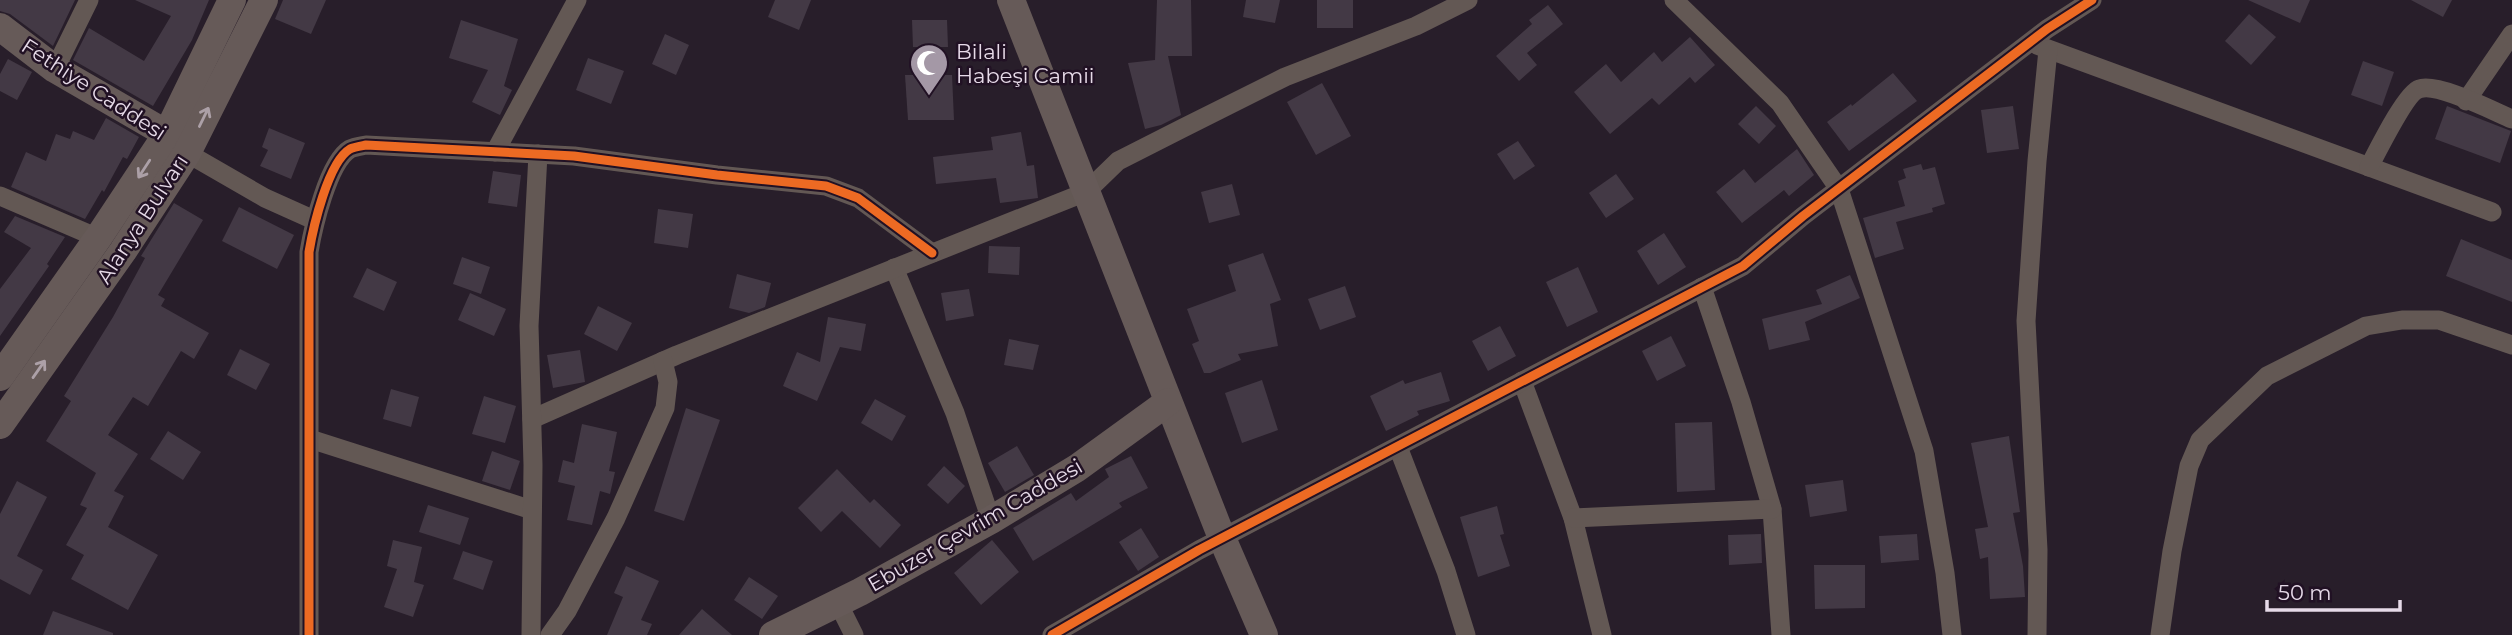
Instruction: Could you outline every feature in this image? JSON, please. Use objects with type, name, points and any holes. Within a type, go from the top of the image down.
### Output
[{"type":"street","points":[[55,69],[89,0]]},
{"type":"street","name":"Alanya Bulvarı","points":[[0,377],[98,238],[177,144],[232,0]]},
{"type":"street","name":"Alanya Bulvarı","points":[[0,425],[124,250],[177,144],[264,0]]},
{"type":"street","points":[[495,152],[577,0]]},
{"type":"street","points":[[1011,0],[1222,538],[1264,635]]},
{"type":"street","points":[[1427,0],[1449,9]]},
{"type":"street","points":[[532,419],[663,362],[1086,192],[1118,161],[1183,128],[1285,77],[1416,26],[1468,0]]},
{"type":"street","points":[[1674,0],[1780,103],[1839,189],[1924,451],[1945,573],[1952,635]]},
{"type":"street","points":[[1052,635],[1222,538],[1743,266],[1839,189],[2039,46],[2092,0]]},
{"type":"street","name":"Fethiye Caddesi","points":[[0,27],[55,69],[177,144]]},
{"type":"street","points":[[2466,101],[2512,34]]},
{"type":"street","points":[[2039,46],[2492,212]]},
{"type":"street","points":[[2037,635],[2038,550],[2025,321],[2037,161],[2039,46]]},
{"type":"street","points":[[2369,167],[2408,97],[2419,89],[2435,88],[2512,119]]},
{"type":"street","points":[[177,144],[265,198],[314,220]]},
{"type":"street","points":[[309,635],[309,252],[314,220],[337,163],[349,149],[366,145],[574,156],[826,186],[858,198],[932,253]]},
{"type":"street","points":[[531,635],[533,510],[529,326],[538,154]]},
{"type":"street","points":[[0,196],[98,238]]},
{"type":"street","points":[[894,268],[955,413],[991,520]]},
{"type":"street","points":[[1702,287],[1741,402],[1772,509],[1781,635]]},
{"type":"street","points":[[2160,635],[2172,551],[2189,466],[2200,440],[2267,376],[2366,326],[2402,320],[2440,320],[2512,345]]},
{"type":"street","points":[[550,635],[567,611],[616,518],[665,408],[668,382],[663,362]]},
{"type":"street","points":[[1522,381],[1573,518],[1602,635]]},
{"type":"street","name":"Ebuzer Çevrim Caddesi","points":[[773,635],[991,520],[1077,468],[1168,401]]},
{"type":"street","points":[[310,439],[533,510]]},
{"type":"street","points":[[1398,447],[1446,570],[1466,635]]},
{"type":"street","points":[[1573,518],[1772,509]]},
{"type":"street","points":[[838,603],[854,635]]},
{"type":"building","points":[[0,0],[75,0],[53,46],[10,14],[0,11]]},
{"type":"building","points":[[135,0],[209,0],[192,40],[153,106],[73,60],[89,28],[144,61],[171,16]]},
{"type":"building","points":[[283,0],[326,0],[311,34],[275,19]]},
{"type":"building","points":[[775,0],[811,0],[799,30],[768,17]]},
{"type":"building","points":[[1157,0],[1191,0],[1192,56],[1168,56],[1181,115],[1145,129],[1128,63],[1155,60]]},
{"type":"building","points":[[1246,0],[1280,0],[1275,23],[1243,17]]},
{"type":"building","points":[[1317,0],[1353,0],[1353,28],[1317,28]]},
{"type":"building","points":[[2248,0],[2310,0],[2300,23]]},
{"type":"building","points":[[2411,0],[2452,0],[2443,17]]},
{"type":"building","points":[[1548,5],[1563,24],[1527,53],[1537,65],[1519,81],[1496,56],[1532,24],[1529,20]]},
{"type":"building","points":[[2249,14],[2276,37],[2251,65],[2225,41]]},
{"type":"building","points":[[461,20],[518,39],[504,86],[512,90],[500,115],[472,102],[488,70],[449,58]]},
{"type":"building","points":[[912,20],[947,20],[948,47],[913,47]]},
{"type":"building","points":[[665,34],[689,45],[676,75],[652,64]]},
{"type":"building","points":[[1690,37],[1715,65],[1695,83],[1690,77],[1659,105],[1652,98],[1610,134],[1574,92],[1606,64],[1621,82],[1654,52],[1662,62]]},
{"type":"building","points":[[588,58],[624,71],[611,104],[576,90]]},
{"type":"building","points":[[8,59],[32,72],[17,100],[0,91],[0,74]]},
{"type":"building","points":[[2363,61],[2394,72],[2382,106],[2351,95]]},
{"type":"building","points":[[1893,73],[1917,101],[1849,151],[1827,122]]},
{"type":"building","name":"Bilali Habeşi Camii","points":[[905,75],[952,75],[954,120],[908,120]]},
{"type":"building","points":[[1322,83],[1351,136],[1316,155],[1287,102]]},
{"type":"building","points":[[1756,106],[1776,126],[1759,144],[1738,124]]},
{"type":"building","points":[[2013,106],[2019,149],[1987,153],[1981,110]]},
{"type":"building","points":[[2447,106],[2511,131],[2500,163],[2435,139]]},
{"type":"building","points":[[106,118],[139,137],[127,159],[123,157],[85,219],[11,187],[26,152],[46,161],[56,134],[70,139],[73,131],[94,140]]},
{"type":"building","points":[[269,128],[305,143],[291,179],[260,166],[268,150],[262,147]]},
{"type":"building","points":[[1021,132],[1027,166],[1034,165],[1038,198],[1000,203],[996,178],[936,184],[933,157],[993,150],[991,137]]},
{"type":"building","points":[[1518,141],[1535,166],[1514,180],[1497,154]]},
{"type":"building","points":[[1797,149],[1814,175],[1789,196],[1784,190],[1742,223],[1716,192],[1744,169],[1755,183]]},
{"type":"building","points":[[1921,164],[1923,170],[1935,167],[1945,204],[1932,208],[1933,212],[1896,222],[1904,249],[1875,258],[1863,218],[1905,206],[1898,181],[1906,178],[1903,169]]},
{"type":"building","points":[[493,171],[521,175],[517,207],[488,203]]},
{"type":"building","points":[[1616,174],[1634,199],[1606,218],[1589,193]]},
{"type":"building","points":[[1232,184],[1240,215],[1209,223],[1201,192]]},
{"type":"building","points":[[174,203],[203,220],[158,295],[165,299],[161,306],[209,333],[194,359],[181,351],[148,406],[133,397],[108,435],[138,454],[114,491],[124,496],[108,527],[158,555],[128,610],[71,579],[84,555],[66,545],[87,508],[80,505],[96,473],[46,441],[71,401],[64,396],[113,317],[145,258],[141,256]]},
{"type":"building","points":[[239,207],[294,235],[277,269],[222,241]]},
{"type":"building","points":[[658,209],[693,214],[688,248],[654,243]]},
{"type":"building","points":[[15,216],[65,237],[47,264],[49,266],[0,336],[0,289],[31,248],[4,232]]},
{"type":"building","points":[[1664,233],[1686,267],[1658,285],[1637,251]]},
{"type":"building","points":[[2461,239],[2512,260],[2512,302],[2446,276]]},
{"type":"building","points":[[989,246],[1020,247],[1019,275],[988,273]]},
{"type":"building","points":[[1263,253],[1281,300],[1270,304],[1278,346],[1238,354],[1241,360],[1204,373],[1192,344],[1199,341],[1187,309],[1236,291],[1228,265]]},
{"type":"building","points":[[462,257],[490,267],[481,294],[453,284]]},
{"type":"building","points":[[1578,267],[1598,312],[1567,327],[1546,282]]},
{"type":"building","points":[[367,268],[397,282],[384,311],[353,297]]},
{"type":"building","points":[[737,274],[771,283],[765,307],[749,313],[729,308]]},
{"type":"building","points":[[1850,275],[1860,298],[1805,322],[1810,340],[1769,350],[1762,319],[1822,304],[1816,290]]},
{"type":"building","points":[[1345,286],[1356,317],[1320,330],[1308,299]]},
{"type":"building","points":[[969,289],[974,316],[946,321],[941,293]]},
{"type":"building","points":[[470,293],[506,309],[494,336],[458,320]]},
{"type":"building","points":[[598,306],[632,323],[617,351],[584,334]]},
{"type":"building","points":[[828,317],[866,324],[861,351],[840,347],[817,401],[783,386],[797,352],[820,362]]},
{"type":"building","points":[[1500,326],[1516,356],[1488,371],[1472,341]]},
{"type":"building","points":[[1671,336],[1686,366],[1657,381],[1642,351]]},
{"type":"building","points":[[1009,339],[1039,345],[1033,370],[1004,365]]},
{"type":"building","points":[[240,349],[270,364],[256,390],[227,375]]},
{"type":"building","points":[[580,350],[585,382],[553,388],[547,355]]},
{"type":"building","points":[[1441,372],[1450,401],[1417,411],[1419,415],[1386,431],[1370,396],[1403,380],[1405,384]]},
{"type":"building","points":[[1262,380],[1278,430],[1242,443],[1225,393]]},
{"type":"building","points":[[391,389],[419,397],[411,427],[383,419]]},
{"type":"building","points":[[484,396],[516,406],[505,443],[472,434]]},
{"type":"building","points":[[875,399],[906,416],[892,441],[861,423]]},
{"type":"building","points":[[686,408],[720,420],[684,521],[654,511]]},
{"type":"building","points":[[1712,422],[1715,490],[1677,492],[1675,423]]},
{"type":"building","points":[[582,424],[617,432],[609,471],[615,472],[610,494],[600,491],[592,525],[567,520],[575,486],[558,482],[563,460],[574,463]]},
{"type":"building","points":[[168,431],[201,452],[183,480],[150,459]]},
{"type":"building","points":[[2009,436],[2020,512],[2013,513],[2023,566],[2025,597],[1990,599],[1988,557],[1980,559],[1975,529],[1988,527],[1971,443]]},
{"type":"building","points":[[1017,446],[1034,475],[1005,492],[988,463]]},
{"type":"building","points":[[492,451],[520,461],[510,490],[482,481]]},
{"type":"building","points":[[1131,456],[1148,488],[1119,503],[1122,507],[1033,561],[1013,528],[1071,493],[1076,501],[1109,477],[1105,469]]},
{"type":"building","points":[[944,466],[965,486],[948,504],[927,485]]},
{"type":"building","points":[[837,469],[870,503],[874,499],[901,525],[880,548],[842,511],[821,532],[798,508]]},
{"type":"building","points":[[1843,480],[1847,511],[1810,517],[1805,485]]},
{"type":"building","points":[[17,481],[47,497],[17,556],[43,570],[30,595],[0,579],[0,514]]},
{"type":"building","points":[[428,505],[469,518],[460,545],[419,532]]},
{"type":"building","points":[[1497,506],[1504,534],[1500,535],[1510,566],[1478,577],[1460,517]]},
{"type":"building","points":[[1141,528],[1159,557],[1138,571],[1119,542]]},
{"type":"building","points":[[1761,534],[1762,563],[1729,565],[1728,535]]},
{"type":"building","points":[[1917,534],[1919,560],[1881,563],[1879,536]]},
{"type":"building","points":[[393,540],[422,547],[414,582],[424,585],[413,617],[384,607],[397,569],[387,566]]},
{"type":"building","points":[[992,540],[1019,572],[981,605],[954,573]]},
{"type":"building","points":[[463,551],[493,561],[483,590],[453,579]]},
{"type":"building","points":[[1814,565],[1865,565],[1865,608],[1815,609]]},
{"type":"building","points":[[626,566],[659,581],[641,620],[652,624],[647,635],[607,635],[623,597],[614,593]]},
{"type":"building","points":[[749,577],[778,596],[762,619],[734,600]]},
{"type":"building","points":[[702,609],[732,635],[679,635]]},
{"type":"building","points":[[53,611],[113,633],[113,635],[43,635]]},
{"type":"cycle path","points":[[1052,635],[1199,550],[1743,266],[1803,216],[2047,29],[2092,0]]},
{"type":"cycle path","points":[[309,635],[309,252],[328,181],[342,156],[350,149],[366,145],[574,156],[826,186],[858,198],[932,253]]},
{"type":"place","name":"Bilali Habeşi Camii","points":[[929,97]]}]
